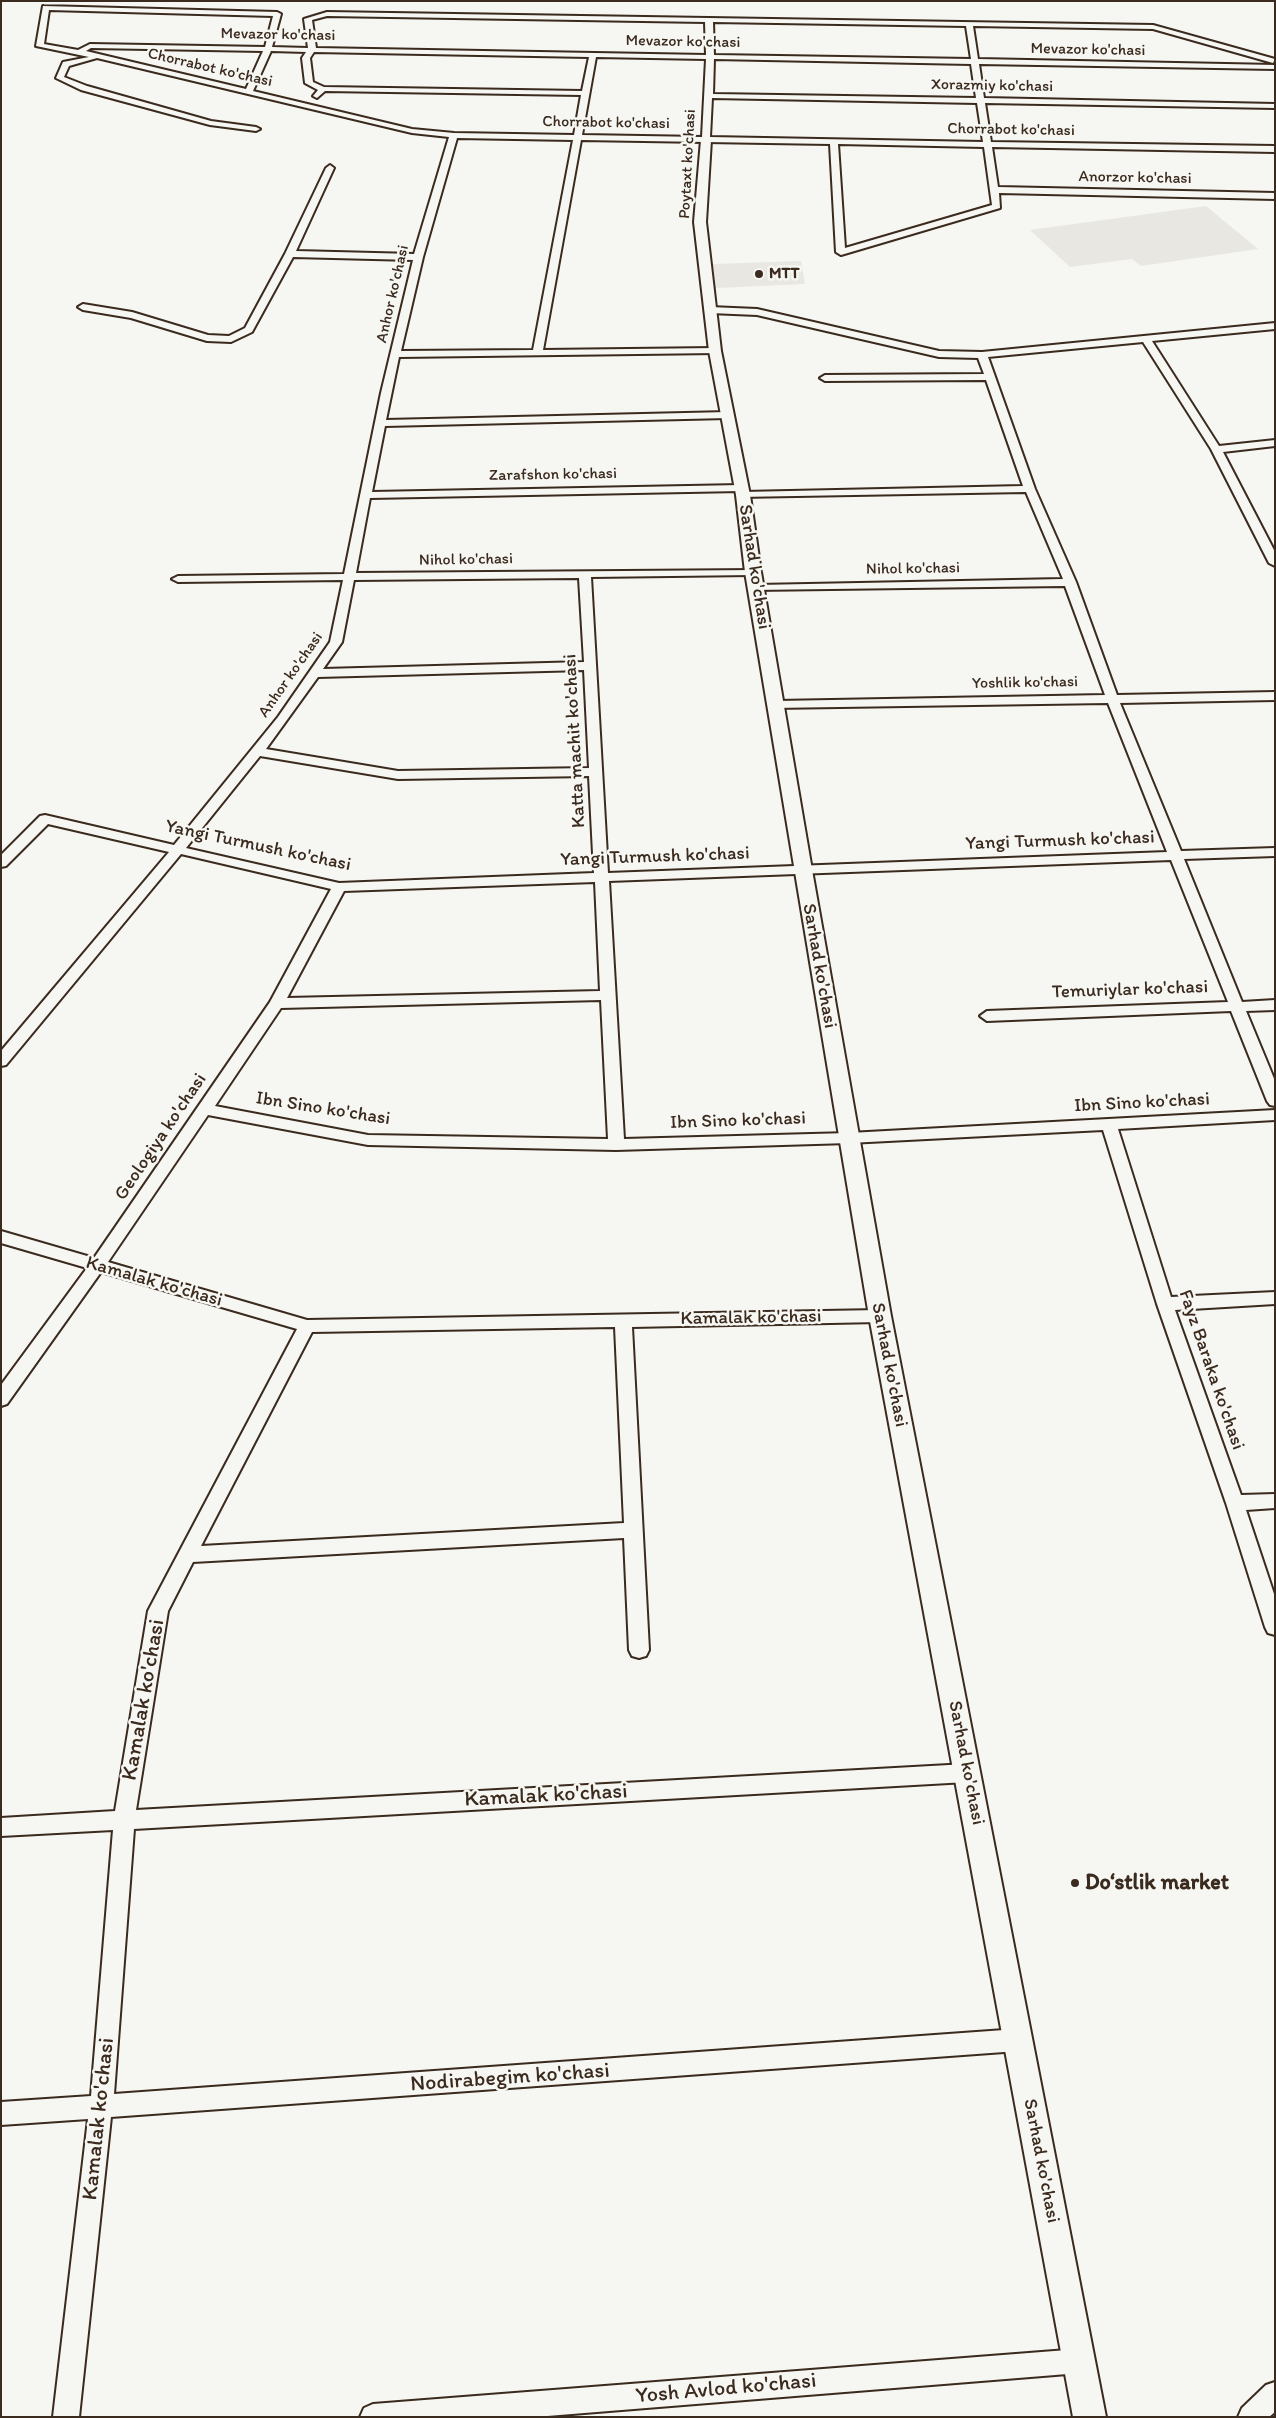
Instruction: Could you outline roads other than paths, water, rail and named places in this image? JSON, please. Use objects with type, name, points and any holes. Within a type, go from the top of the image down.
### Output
[{"type":"street","name":"Chorrabot ko'chasi","points":[[268,49],[277,14],[46,8],[40,46],[79,52],[309,105],[412,132],[577,138],[1275,149]]},
{"type":"street","points":[[586,93],[323,89],[309,83],[306,58],[312,50],[308,18],[327,14],[1153,26],[1275,61]]},
{"type":"street","name":"Poytaxt ko'chasi","points":[[708,20],[710,56],[709,96],[700,222],[710,310]]},
{"type":"street","points":[[834,142],[841,252],[997,206],[970,24]]},
{"type":"street","name":"Mevazor ko'chasi","points":[[79,52],[90,46],[1275,67]]},
{"type":"street","points":[[249,92],[268,49]]},
{"type":"street","points":[[538,353],[593,55]]},
{"type":"street","points":[[96,57],[66,64],[60,78],[84,88],[210,123],[256,129]]},
{"type":"street","points":[[309,105],[323,89]]},
{"type":"street","name":"Xorazmiy ko'chasi","points":[[709,96],[1275,106]]},
{"type":"street","name":"Anhor ko'chasi","points":[[1,1061],[178,849],[282,720],[336,642],[395,354],[418,257],[454,135]]},
{"type":"street","points":[[84,307],[132,315],[207,338],[231,339],[248,330],[290,254],[330,168]]},
{"type":"street","name":"Anorzor ko'chasi","points":[[995,190],[1275,196]]},
{"type":"street","points":[[290,254],[418,257]]},
{"type":"street","points":[[710,310],[757,312],[939,354],[982,354],[1275,326]]},
{"type":"street","name":"Sarhad ko'chasi","points":[[710,310],[715,351],[742,491],[803,870],[880,1316],[1090,2417]]},
{"type":"street","points":[[1145,338],[1216,449],[1274,559]]},
{"type":"street","points":[[395,354],[715,351]]},
{"type":"street","points":[[982,354],[1030,489],[1070,582],[1112,698],[1174,855],[1275,1101]]},
{"type":"street","points":[[825,378],[989,377]]},
{"type":"street","points":[[380,423],[728,415]]},
{"type":"street","points":[[1216,449],[1275,443]]},
{"type":"street","name":"Zarafshon ko'chasi","points":[[366,495],[1030,489]]},
{"type":"street","name":"Nihol ko'chasi","points":[[178,579],[585,574],[755,580],[1070,582]]},
{"type":"street","name":"Katta machit ko'chasi","points":[[585,574],[616,1145]]},
{"type":"street","points":[[314,673],[590,666]]},
{"type":"street","name":"Yoshlik ko'chasi","points":[[777,705],[1275,696]]},
{"type":"street","points":[[256,752],[398,775],[596,772]]},
{"type":"street","name":"Yangi Turmush ko'chasi","points":[[1,863],[45,819],[339,887],[1275,852]]},
{"type":"street","name":"Geologiya ko'chasi","points":[[1,1399],[97,1266],[277,1003],[339,887]]},
{"type":"street","points":[[277,1003],[608,995]]},
{"type":"street","name":"Temuriylar ko'chasi","points":[[987,1016],[1275,1005]]},
{"type":"street","name":"Ibn Sino ko'chasi","points":[[204,1110],[368,1140],[616,1145],[849,1138],[1109,1126],[1275,1115]]},
{"type":"street","name":"Fayz Baraka ko'chasi","points":[[1109,1126],[1165,1304],[1235,1503],[1275,1627]]},
{"type":"street","name":"Kamalak ko'chasi","points":[[1,1237],[307,1326],[880,1316]]},
{"type":"street","points":[[1165,1304],[1275,1298]]},
{"type":"street","points":[[623,1320],[639,1650]]},
{"type":"street","name":"Kamalak ko'chasi","points":[[66,2417],[102,2108],[124,1820],[158,1611],[307,1326]]},
{"type":"street","points":[[1235,1503],[1275,1501]]},
{"type":"street","points":[[187,1555],[633,1530]]},
{"type":"street","name":"Kamalak ko'chasi","points":[[1,1827],[967,1772]]},
{"type":"street","name":"Nodirabegim ko'chasi","points":[[1,2114],[1018,2040]]},
{"type":"street","name":"Yosh Avlod ko'chasi","points":[[373,2417],[1080,2361]]},
{"type":"street","points":[[1252,2417],[1275,2394]]},
{"type":"place","name":"MTT","points":[[759,274]]},
{"type":"place","name":"Doʻstlik market","points":[[1075,1883]]}]
